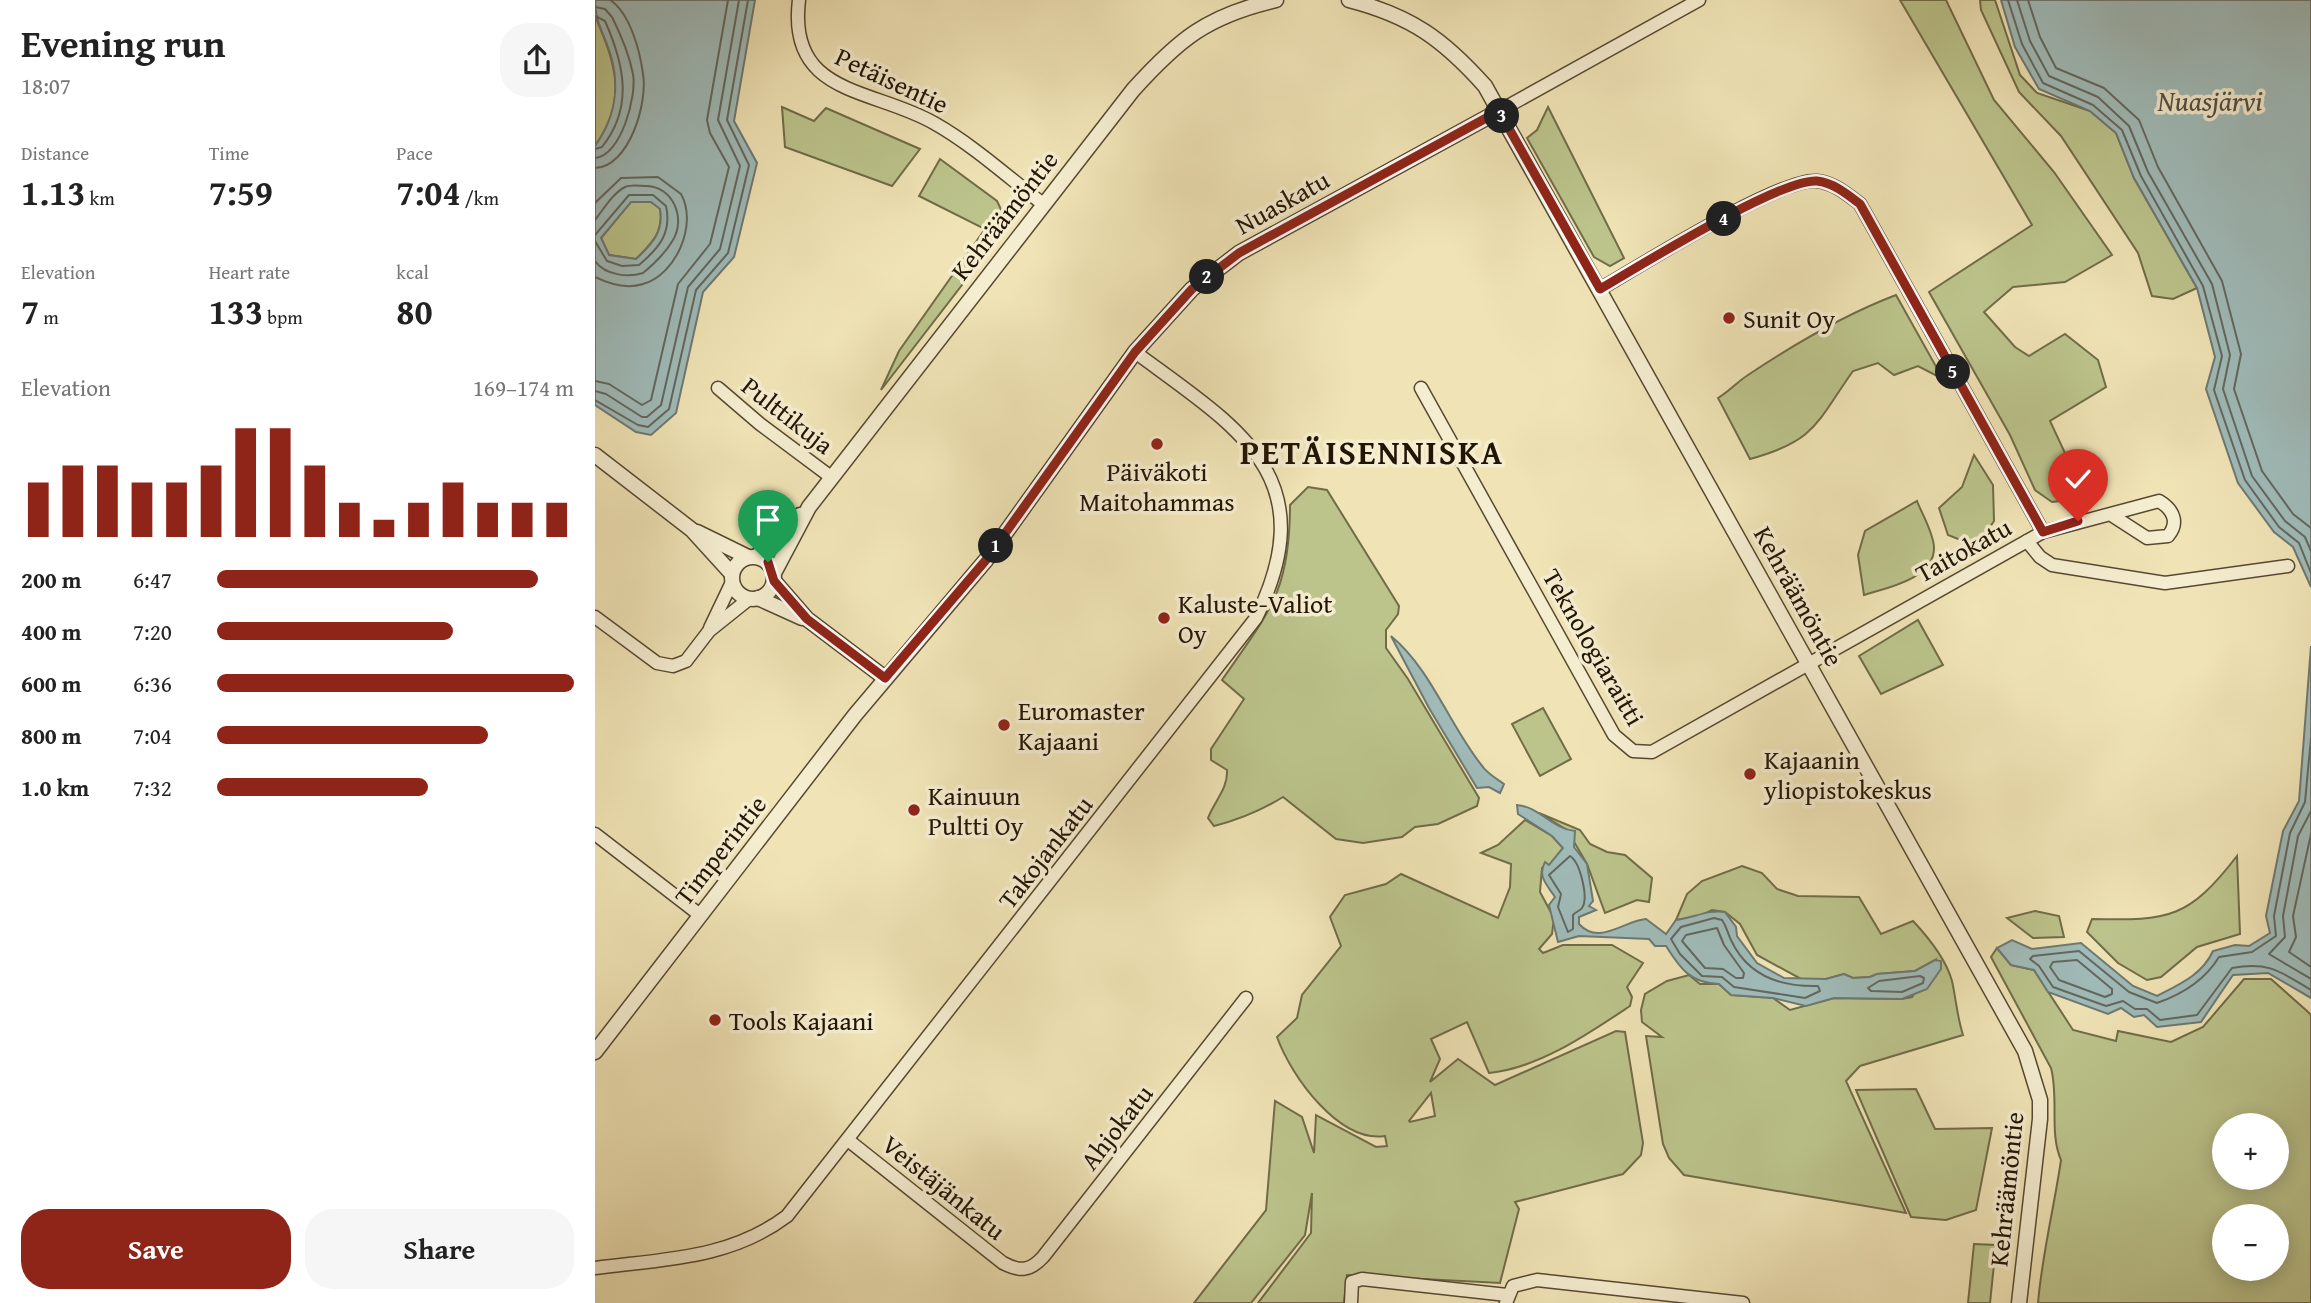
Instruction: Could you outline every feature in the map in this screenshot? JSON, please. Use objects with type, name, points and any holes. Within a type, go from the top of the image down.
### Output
[{"type":"street","name":"Petäisentie","points":[[799,0],[797,35],[803,53],[814,68],[845,87],[931,121],[948,131],[1043,204]]},
{"type":"street","name":"Kehräämöntie","points":[[774,577],[809,507],[831,477],[1133,90],[1170,50],[1208,23],[1245,7],[1276,0]]},
{"type":"street","name":"Kehräämöntie","points":[[1349,0],[1388,10],[1440,40],[1485,86],[2025,1051],[2041,1100],[2019,1303]]},
{"type":"street","name":"Nuaskatu","points":[[885,678],[986,560],[1135,352],[1192,289],[1239,253],[1699,0]]},
{"type":"street","points":[[1600,289],[1763,198],[1797,184],[1817,181],[1838,188],[1860,204],[2043,532]]},
{"type":"street","name":"Takojankatu","points":[[595,1268],[712,1252],[749,1241],[787,1216],[1256,618],[1271,588],[1280,532],[1275,498],[1262,460],[1222,415],[1135,352]]},
{"type":"street","name":"Pulttikuja","points":[[718,388],[760,424],[831,477]]},
{"type":"street","name":"Teknologiaraitti","points":[[1421,388],[1614,735],[1623,746],[1633,751],[1652,752],[1810,664]]},
{"type":"street","points":[[595,455],[692,530],[732,578],[738,593],[807,619]]},
{"type":"street","name":"Taitokatu","points":[[1810,664],[1823,653],[2043,532],[2078,521],[2113,516],[2149,502],[2159,501],[2169,507],[2174,517],[2174,528],[2168,536],[2147,538],[2113,516]]},
{"type":"street","name":"Kehräämöntie","points":[[752,556],[809,507]]},
{"type":"street","points":[[692,530],[768,562],[774,577],[807,619],[885,678]]},
{"type":"street","points":[[2027,541],[2040,557],[2052,565],[2165,583],[2288,566]]},
{"type":"street","points":[[595,617],[657,663],[673,666],[686,661],[709,631],[737,563],[752,556]]},
{"type":"street","points":[[709,631],[753,599],[768,592],[774,577]]},
{"type":"street","name":"Timperintie","points":[[595,1052],[885,678]]},
{"type":"street","points":[[595,834],[700,915]]},
{"type":"street","name":"Ahjokatu","points":[[1013,1269],[1030,1268],[1043,1257],[1246,998]]},
{"type":"street","name":"Veistäjänkatu","points":[[848,1140],[1013,1269]]},
{"type":"street","points":[[1350,1303],[1352,1282],[1362,1279],[1509,1295],[1537,1280],[1743,1303]]},
{"type":"green space","points":[[1900,0],[1946,0],[1994,100],[2054,172],[2112,255],[2065,282],[2013,287],[1984,312],[2015,347],[2029,356],[2065,334],[2098,360],[2106,387],[2050,421],[2086,498],[2052,502],[2035,490],[2010,435],[1929,292],[2032,225]]},
{"type":"green space","points":[[1980,0],[1995,0],[2020,75],[2037,93],[2090,111],[2116,133],[2134,178],[2197,288],[2173,299],[2152,296],[2138,253],[2061,136],[2019,92],[1981,10]]},
{"type":"green space","points":[[595,16],[613,66],[615,97],[612,113],[595,146]]},
{"type":"green space","points":[[782,107],[814,121],[826,108],[920,149],[892,186],[785,147]]},
{"type":"green space","points":[[1548,107],[1624,258],[1610,266],[1594,257],[1527,138],[1537,130]]},
{"type":"green space","points":[[940,159],[997,201],[1006,220],[999,237],[881,390],[899,351],[985,229],[919,196]]},
{"type":"green space","points":[[631,201],[651,202],[660,208],[658,230],[652,242],[636,259],[609,255],[601,238]]},
{"type":"green space","points":[[1896,295],[1943,379],[1918,366],[1894,375],[1878,363],[1853,371],[1822,417],[1802,437],[1789,445],[1750,459],[1718,398],[1748,375],[1801,342],[1858,311]]},
{"type":"green space","points":[[1974,455],[1993,485],[1994,521],[1983,537],[1968,543],[1948,535],[1939,508],[1962,487]]},
{"type":"green space","points":[[1308,487],[1327,490],[1399,606],[1398,614],[1386,630],[1386,648],[1408,679],[1479,798],[1477,806],[1438,824],[1415,827],[1402,837],[1363,843],[1336,839],[1283,797],[1223,824],[1214,826],[1208,818],[1227,777],[1227,770],[1211,760],[1211,749],[1244,699],[1222,680],[1274,600],[1286,559],[1290,505]]},
{"type":"green space","points":[[1917,501],[1932,537],[1932,559],[1918,575],[1864,595],[1858,555],[1865,531]]},
{"type":"green space","points":[[1918,620],[1943,665],[1881,694],[1859,656]]},
{"type":"green space","points":[[1543,708],[1571,759],[1540,776],[1512,724]]},
{"type":"green space","points":[[1539,813],[1580,830],[1590,844],[1607,852],[1625,855],[1652,878],[1649,902],[1637,900],[1605,913],[1587,864],[1567,830]]},
{"type":"green space","points":[[1525,820],[1552,836],[1563,848],[1549,866],[1542,868],[1540,892],[1554,918],[1552,934],[1539,949],[1543,953],[1563,945],[1612,945],[1643,963],[1627,987],[1632,997],[1630,1006],[1563,1048],[1526,1064],[1489,1073],[1467,1022],[1431,1039],[1440,1059],[1430,1082],[1458,1059],[1495,1085],[1616,1031],[1625,1032],[1643,1143],[1641,1155],[1623,1174],[1515,1202],[1519,1209],[1500,1283],[1347,1275],[1344,1303],[1258,1303],[1311,1233],[1312,1193],[1305,1235],[1251,1303],[1194,1303],[1266,1210],[1275,1101],[1302,1117],[1314,1153],[1316,1115],[1376,1147],[1387,1146],[1385,1136],[1368,1135],[1351,1129],[1319,1104],[1293,1070],[1277,1037],[1297,1018],[1302,995],[1341,946],[1330,917],[1345,895],[1386,884],[1401,874],[1498,918],[1510,887],[1511,864],[1481,853],[1498,845]],"holes":[[[1431,1093],[1435,1116],[1410,1122],[1409,1121]]]},
{"type":"green space","points":[[2237,856],[2240,934],[2197,947],[2161,977],[2147,980],[2118,963],[2087,932],[2092,919],[2141,919],[2176,912],[2205,892]]},
{"type":"green space","points":[[1742,866],[1762,873],[1777,889],[1798,896],[1859,897],[1881,934],[1913,921],[1945,965],[1952,981],[1963,1035],[1860,1066],[1846,1081],[1906,1213],[1684,1175],[1669,1158],[1663,1144],[1646,1036],[1662,1037],[1642,1022],[1641,1010],[1645,994],[1667,981],[1689,975],[1700,984],[1719,984],[1731,995],[1773,998],[1790,1010],[1834,998],[1902,999],[1912,997],[1935,960],[1915,971],[1870,977],[1853,978],[1844,974],[1826,979],[1801,979],[1757,955],[1740,924],[1725,912],[1712,910],[1700,916],[1676,920],[1687,894],[1702,881]]},
{"type":"green space","points":[[2035,911],[2059,916],[2064,937],[2033,938],[2007,918]]},
{"type":"green space","points":[[1997,948],[2011,965],[2034,970],[2073,1030],[2116,1041],[2118,1031],[2171,1042],[2203,1027],[2244,979],[2271,979],[2311,1015],[2311,1303],[2038,1303],[2061,1160],[2055,1138],[2051,1068],[1991,957]]},
{"type":"green space","points":[[1916,1089],[1935,1129],[1992,1128],[1976,1210],[1946,1220],[1911,1217],[1856,1090]]},
{"type":"green space","points":[[1974,1244],[1996,1245],[1990,1303],[1968,1303]]},
{"type":"water","points":[[595,0],[755,0],[734,121],[757,163],[734,257],[703,292],[676,413],[651,435],[636,432],[595,405],[595,146],[613,109],[615,82],[611,55],[598,22]],"holes":[[[631,202],[651,202],[660,209],[661,217],[652,243],[636,259],[609,255],[601,238]]]},
{"type":"water","name":"Nuasjärvi","points":[[2001,0],[2311,0],[2311,587],[2293,547],[2274,532],[2238,483],[2206,389],[2215,357],[2197,288],[2134,178],[2116,133],[2090,111],[2039,89],[2015,47]]},
{"type":"water","points":[[1391,636],[1418,665],[1483,767],[1504,784],[1500,793],[1489,787],[1477,788],[1429,708]]},
{"type":"water","points":[[2311,646],[2311,998],[2268,973],[2233,975],[2201,1022],[2157,1027],[2144,1015],[2134,1017],[2121,1008],[2108,1014],[2048,992],[2034,970],[2011,965],[1997,948],[2012,940],[2032,949],[2081,943],[2133,986],[2157,996],[2197,973],[2213,951],[2235,945],[2249,946],[2270,933],[2266,916],[2283,831],[2299,801]]},
{"type":"water","points":[[1517,805],[1575,831],[1574,847],[1587,864],[1593,901],[1589,906],[1596,910],[1579,917],[1579,924],[1587,930],[1603,933],[1646,919],[1666,934],[1676,920],[1719,911],[1725,912],[1736,927],[1737,936],[1757,963],[1784,978],[1826,979],[1844,974],[1853,978],[1870,977],[1915,971],[1935,960],[1941,961],[1941,969],[1927,989],[1902,999],[1834,998],[1806,1006],[1773,998],[1731,995],[1719,984],[1701,981],[1688,974],[1666,946],[1655,946],[1649,939],[1579,936],[1558,942],[1549,905],[1555,897],[1542,872],[1545,862],[1549,865],[1563,848],[1552,836],[1518,814]]},
{"type":"place","name":"Sunit Oy","points":[[1729,318]]},
{"type":"place","name":"Päiväkoti Maitohammas","points":[[1157,444]]},
{"type":"place","name":"Kaluste-Valiot Oy","points":[[1164,618]]},
{"type":"place","name":"Euromaster Kajaani","points":[[1004,725]]},
{"type":"place","name":"Kajaanin yliopistokeskus","points":[[1750,774]]},
{"type":"place","name":"Kainuun Pultti Oy","points":[[914,810]]},
{"type":"place","name":"Tools Kajaani","points":[[715,1020]]},
{"type":"district","name":"PETÄISENNISKA","points":[[1372,452]]},
{"type":"route","points":[[768,562],[774,573],[774,581],[807,619],[885,678],[986,560],[1135,352],[1192,289],[1239,253],[1499,111],[1600,289],[1763,198],[1797,184],[1817,181],[1838,188],[1860,204],[2043,532],[2078,521]]}]
